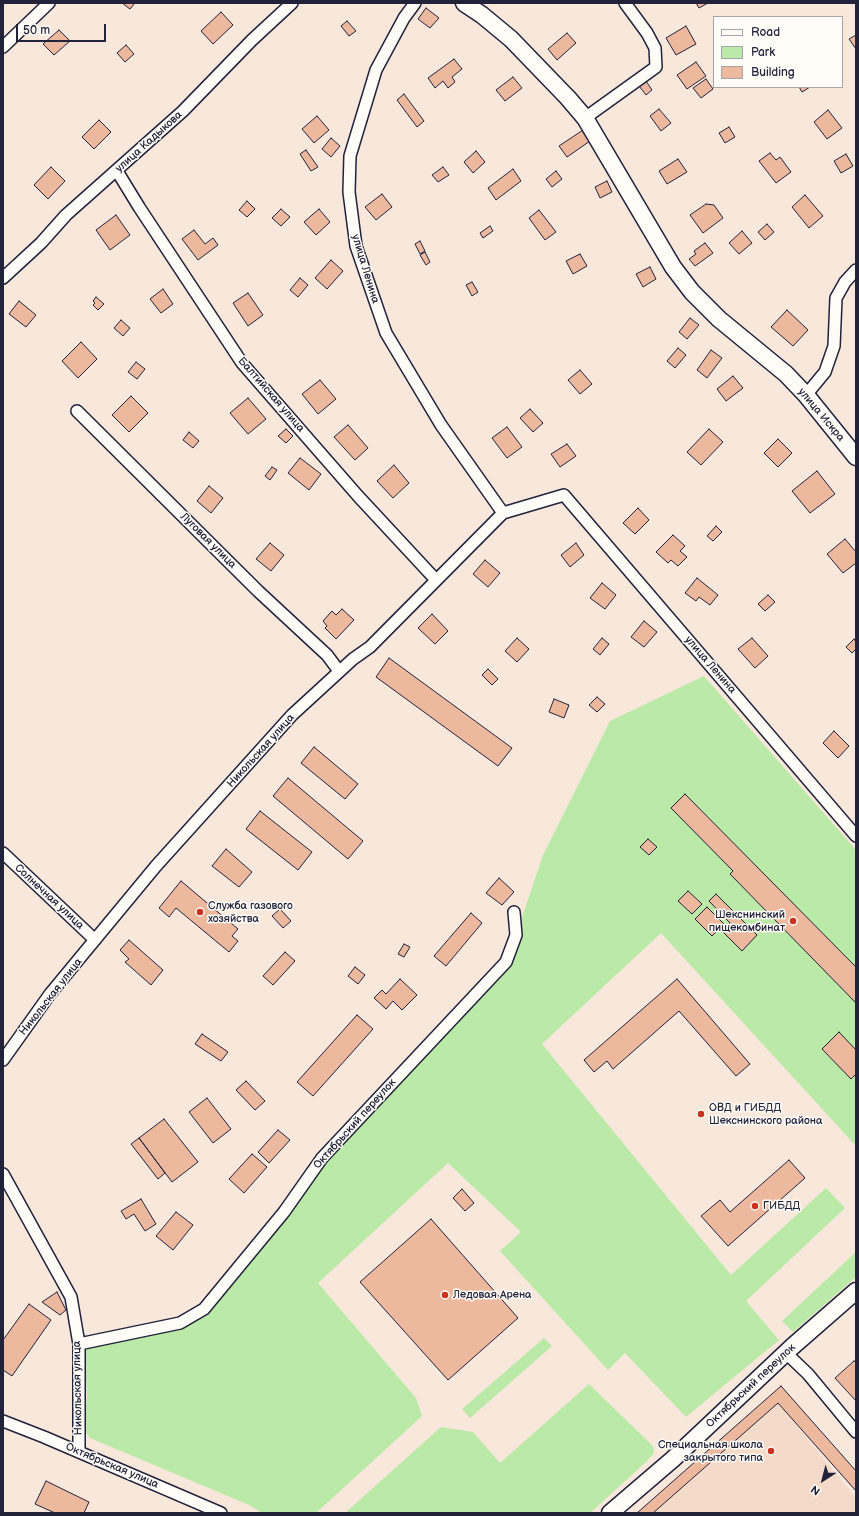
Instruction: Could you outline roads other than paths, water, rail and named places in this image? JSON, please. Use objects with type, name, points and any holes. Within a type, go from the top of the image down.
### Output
[{"type":"street","points":[[3,47],[49,3]]},
{"type":"street","name":"улица Кадыкова","points":[[3,278],[41,243],[66,215],[183,111],[252,40],[292,3]]},
{"type":"street","name":"улица Ленина","points":[[415,3],[404,18],[376,70],[350,156],[349,192],[356,246],[386,333],[441,425],[503,513]]},
{"type":"street","name":"улица Искра","points":[[464,3],[482,15],[511,39],[568,98],[585,118],[673,267],[692,292],[719,319],[786,374],[806,395],[856,457]]},
{"type":"street","points":[[585,118],[656,68],[655,48],[647,33],[625,3]]},
{"type":"street","name":"Балтийская улица","points":[[117,171],[138,207],[242,363],[358,496],[436,580]]},
{"type":"street","points":[[806,395],[825,372],[834,346],[836,298],[845,282],[856,270]]},
{"type":"street","name":"Луговая улица","points":[[77,411],[258,591],[327,655],[339,671]]},
{"type":"street","name":"улица Ленина","points":[[564,495],[856,836]]},
{"type":"street","name":"Никольская улица","points":[[3,1060],[50,994],[156,866],[292,715],[339,671],[370,647],[503,513],[564,495]]},
{"type":"street","name":"Солнечная улица","points":[[3,853],[95,940]]},
{"type":"street","name":"Октябрьский переулок","points":[[79,1344],[180,1323],[204,1309],[284,1212],[322,1158],[506,962],[516,935],[514,912]]},
{"type":"street","name":"Никольская улица","points":[[3,1174],[71,1297],[79,1344],[79,1452]]},
{"type":"street","name":"Октябрьский переулок","points":[[610,1513],[673,1459],[786,1353],[856,1291]]},
{"type":"street","points":[[786,1353],[808,1374],[856,1432]]},
{"type":"street","name":"Октябрьская улица","points":[[3,1421],[221,1513]]},
{"type":"place","name":"Служба газового хозяйства","points":[[200,912]]},
{"type":"place","name":"Шекснинский пищекомбинат","points":[[793,921]]},
{"type":"place","name":"ОВД и ГИБДД Шекснинского района","points":[[701,1114]]},
{"type":"place","name":"ГИБДД","points":[[755,1206]]},
{"type":"place","name":"Ледовая Арена","points":[[445,1295]]},
{"type":"place","name":"Специальная школа закрытого типа","points":[[771,1451]]}]
